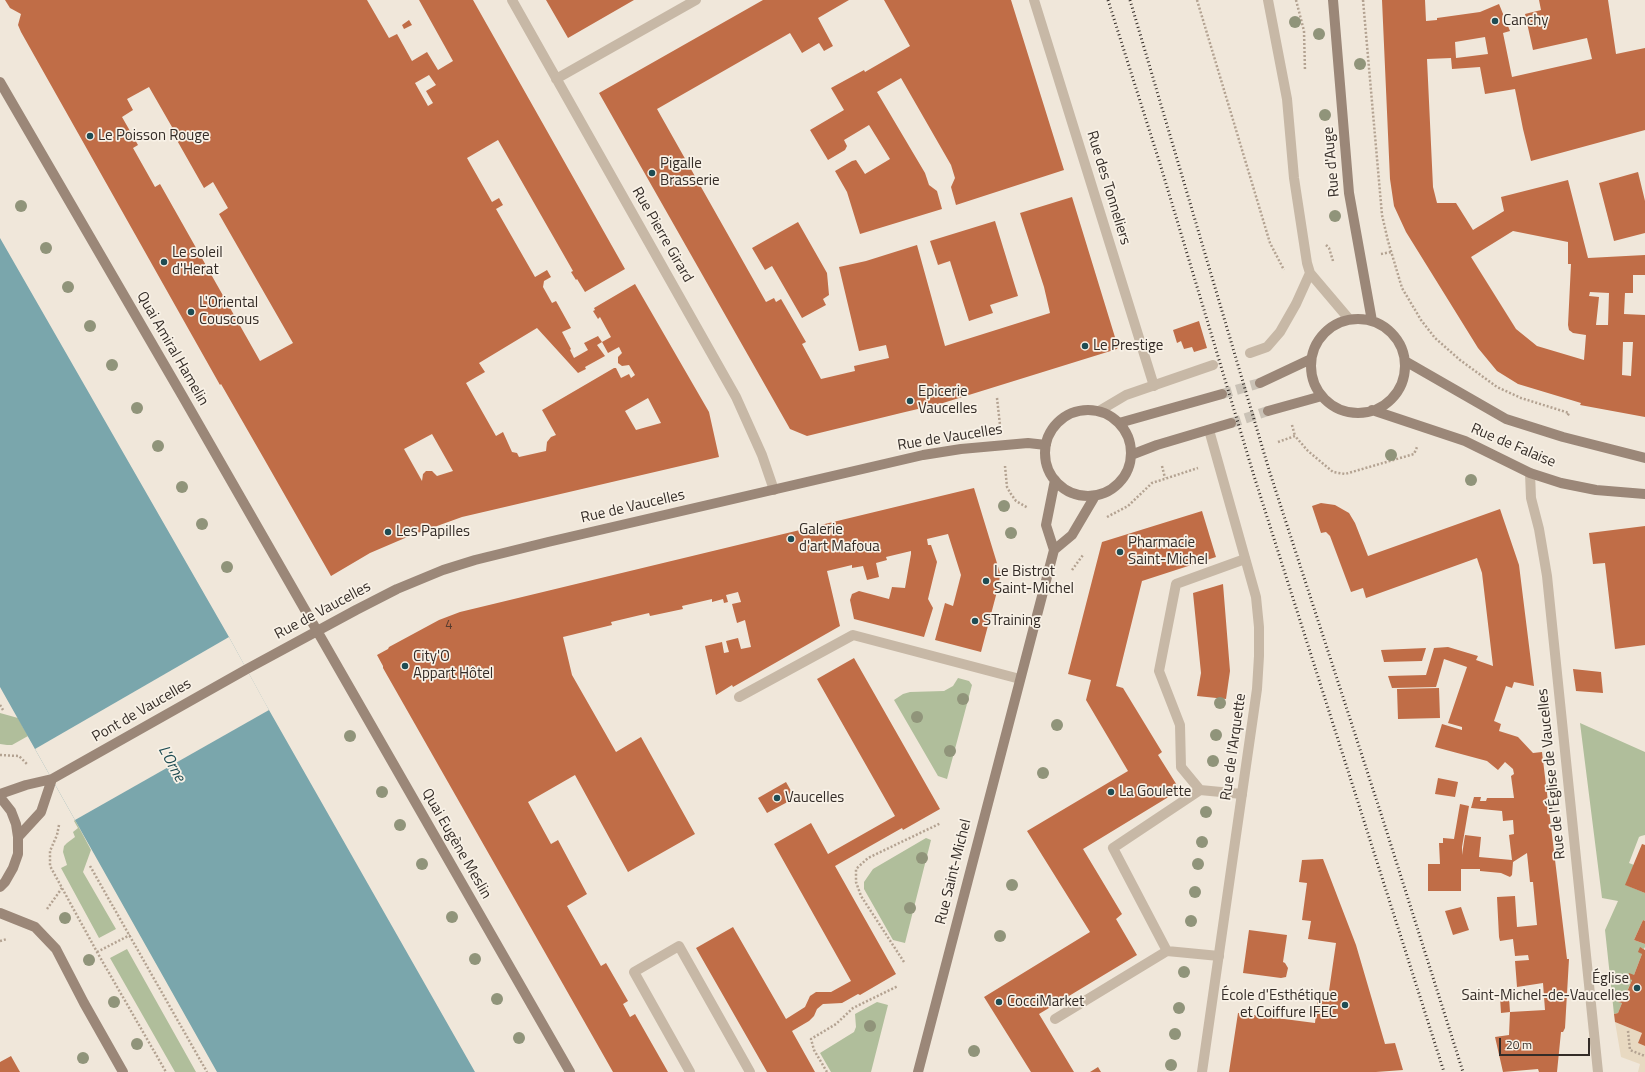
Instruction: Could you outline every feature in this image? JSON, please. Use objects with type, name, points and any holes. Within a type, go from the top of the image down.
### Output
[{"type":"main road","name":"Rue d'Auge","points":[[1334,0],[1349,193],[1372,321]]},
{"type":"main road","name":"Quai Amiral Hamelin","points":[[0,82],[317,631]]},
{"type":"main road","points":[[1349,319],[1372,321],[1381,324],[1397,339],[1405,361],[1404,374],[1400,386],[1384,405],[1359,413],[1346,411],[1333,406],[1322,396],[1315,385],[1311,372],[1311,359],[1316,344],[1325,332],[1335,325],[1349,319]]},
{"type":"main road","points":[[1260,383],[1311,359]]},
{"type":"main road","name":"Rue de Falaise","points":[[1405,361],[1506,419],[1563,437],[1645,458]]},
{"type":"main road","points":[[1119,423],[1222,394]]},
{"type":"main road","points":[[1268,410],[1322,396]]},
{"type":"main road","points":[[1085,410],[1099,411],[1110,416],[1119,423],[1128,437],[1131,455],[1128,469],[1120,482],[1109,491],[1095,496],[1080,496],[1066,490],[1055,480],[1048,469],[1046,444],[1051,431],[1060,421],[1072,413],[1085,410]]},
{"type":"main road","name":"Rue de Falaise","points":[[1372,410],[1478,446],[1530,473],[1561,483],[1596,490],[1645,494]]},
{"type":"main road","points":[[1131,455],[1157,445],[1231,423]]},
{"type":"main road","name":"Rue de Vaucelles","points":[[246,669],[397,589],[443,570],[475,560],[923,455],[961,449],[1028,443],[1046,444]]},
{"type":"main road","points":[[1055,480],[1046,525],[1054,550],[1072,535],[1095,496]]},
{"type":"main road","name":"Rue Saint-Michel","points":[[918,1072],[1054,550]]},
{"type":"main road","name":"Quai Eugène Meslin","points":[[317,631],[570,1072]]},
{"type":"main road","name":"Pont de Vaucelles","points":[[0,794],[26,785],[52,779],[246,669]]},
{"type":"main road","points":[[18,837],[40,812],[52,779]]},
{"type":"main road","points":[[0,797],[11,811],[16,824],[18,837],[18,854],[13,868],[5,882],[0,887]]},
{"type":"main road","points":[[0,913],[34,927],[56,949],[84,1003],[123,1072]]},
{"type":"street","name":"Rue Pierre Girard","points":[[512,0],[736,397],[762,455],[774,490]]},
{"type":"street","points":[[556,79],[696,0]]},
{"type":"street","name":"Rue des Tonneliers","points":[[1034,0],[1154,386]]},
{"type":"street","points":[[1268,0],[1287,99],[1299,223],[1310,273],[1349,319]]},
{"type":"street","points":[[1250,353],[1267,347],[1280,332],[1296,304],[1310,273]]},
{"type":"street","points":[[1099,411],[1126,395],[1213,365]]},
{"type":"street","name":"Rue de l'Arquette","points":[[1202,1072],[1257,689],[1259,649],[1259,627],[1256,597],[1209,430]]},
{"type":"street","name":"Rue de l'Église de Vaucelles","points":[[1530,473],[1531,498],[1539,529],[1547,576],[1598,1072]]},
{"type":"street","points":[[1200,790],[1182,767],[1180,725],[1159,671],[1176,584],[1245,559]]},
{"type":"street","points":[[739,697],[853,634],[1020,679]]},
{"type":"street","points":[[1167,951],[1113,848],[1200,790],[1242,794]]},
{"type":"street","points":[[690,1072],[634,972],[679,946],[750,1072]]},
{"type":"street","points":[[1055,1019],[1167,951],[1219,956]]},
{"type":"path","points":[[1197,0],[1270,243],[1284,270]]},
{"type":"path","points":[[1363,0],[1382,215],[1402,288],[1421,320],[1435,338],[1460,360],[1497,387],[1521,398],[1568,412]]},
{"type":"path","points":[[1329,248],[1333,261]]},
{"type":"path","points":[[1327,263],[1339,259]]},
{"type":"path","points":[[1448,385],[1460,360]]},
{"type":"path","points":[[1278,442],[1296,436],[1304,446],[1333,472],[1345,474],[1414,454],[1426,428]]},
{"type":"path","points":[[1162,466],[1165,478]]},
{"type":"path","points":[[1103,519],[1128,506],[1152,483],[1195,468]]},
{"type":"path","points":[[1007,478],[1007,487],[1016,501],[1030,509]]},
{"type":"path","points":[[0,705],[3,710]]},
{"type":"path","points":[[0,755],[19,756],[27,762],[30,768]]},
{"type":"path","points":[[58,821],[59,828],[50,851],[50,866],[97,952],[166,1072]]},
{"type":"path","points":[[904,962],[861,896],[856,882],[856,869],[868,858],[940,824]]},
{"type":"path","points":[[90,866],[207,1072]]},
{"type":"path","points":[[52,900],[62,888]]},
{"type":"path","points":[[97,952],[130,935]]},
{"type":"path","points":[[827,1072],[814,1050],[811,1039],[836,1024],[853,1008],[898,986]]},
{"type":"path","points":[[1628,1031],[1630,1050],[1645,1056]]},
{"type":"green space","points":[[958,678],[969,681],[972,685],[947,779],[938,776],[894,700],[903,694],[910,692],[944,691],[953,686]]},
{"type":"green space","points":[[0,713],[18,718],[28,736],[12,745],[0,744]]},
{"type":"green space","points":[[1580,723],[1645,752],[1645,835],[1639,837],[1629,863],[1634,865],[1626,885],[1645,893],[1645,921],[1643,920],[1634,940],[1645,944],[1645,947],[1644,949],[1641,948],[1642,954],[1624,999],[1620,997],[1618,1002],[1622,1003],[1618,1013],[1614,1014],[1605,930],[1618,901],[1602,898]]},
{"type":"green space","points":[[75,820],[91,850],[83,872],[116,929],[99,938],[61,868],[67,865],[63,852],[64,846],[75,837],[73,832],[78,828],[74,821]]},
{"type":"green space","points":[[926,838],[931,840],[905,943],[893,940],[864,889],[864,882],[873,869]]},
{"type":"green space","points":[[127,949],[196,1072],[175,1072],[110,958]]},
{"type":"green space","points":[[877,1002],[888,1005],[871,1072],[831,1072],[820,1053],[854,1032],[856,1027],[855,1014]]},
{"type":"shaded area","points":[[1615,1022],[1642,1033],[1638,1043],[1645,1046],[1645,1072],[1638,1072],[1640,1064],[1621,1057]]},
{"type":"water","name":"L'Orne","points":[[0,238],[229,637],[475,1072],[217,1072],[0,687]]},
{"type":"pier","points":[[229,637],[269,710],[75,820],[35,749]]},
{"type":"building","points":[[5,0],[367,0],[389,38],[397,34],[412,61],[427,52],[438,70],[453,61],[419,0],[473,0],[625,269],[585,292],[571,272],[573,271],[498,140],[467,158],[492,202],[499,198],[503,205],[496,209],[535,277],[547,270],[551,277],[544,281],[543,287],[552,303],[556,301],[571,328],[562,332],[574,358],[588,350],[584,343],[598,336],[602,342],[611,337],[600,317],[598,319],[593,311],[595,310],[594,308],[635,284],[709,412],[719,457],[462,517],[412,535],[370,553],[331,576],[221,384],[220,385],[21,32],[18,25],[21,14],[10,8]],"holes":[[[429,75],[436,85],[426,91],[433,103],[428,106],[415,83]],[[149,87],[204,188],[213,182],[228,208],[219,214],[293,343],[260,361],[160,184],[155,187],[133,148],[138,145],[122,117],[133,110],[127,99]],[[537,328],[578,373],[586,369],[585,367],[605,356],[597,345],[602,342],[608,353],[619,347],[622,353],[618,357],[618,363],[622,366],[629,365],[635,375],[631,378],[629,374],[621,378],[616,368],[614,368],[542,410],[556,435],[551,437],[547,442],[546,451],[519,457],[517,453],[512,452],[503,432],[496,436],[466,383],[485,372],[479,363]],[[648,398],[661,423],[636,430],[625,411]],[[432,434],[453,471],[437,476],[432,471],[426,471],[423,474],[422,481],[404,449]]]},
{"type":"building","points":[[546,0],[634,0],[568,38]]},
{"type":"building","points":[[763,0],[849,0],[818,18],[833,46],[824,51],[819,43],[802,53],[790,33],[657,109],[766,302],[774,298],[776,302],[781,299],[806,342],[802,344],[821,379],[855,371],[854,366],[889,358],[886,345],[859,351],[839,267],[866,261],[917,245],[945,346],[1050,313],[1044,287],[1020,213],[1072,197],[1118,347],[1117,349],[943,403],[807,436],[790,429],[599,93]]},
{"type":"building","points":[[884,0],[1011,0],[1064,170],[956,205],[951,187],[955,178],[951,165],[901,78],[877,92],[925,173],[929,185],[937,191],[942,209],[860,234],[847,192],[835,171],[856,160],[865,174],[890,159],[869,125],[844,140],[847,146],[845,150],[828,160],[810,130],[844,110],[831,88],[864,70],[865,72],[910,46]]},
{"type":"building","points":[[1382,0],[1425,0],[1426,21],[1480,12],[1499,4],[1510,31],[1503,33],[1512,77],[1592,59],[1587,38],[1533,50],[1525,14],[1541,10],[1539,0],[1608,0],[1616,54],[1645,48],[1645,130],[1531,161],[1515,89],[1485,94],[1480,67],[1452,69],[1451,58],[1427,59],[1433,187],[1437,203],[1456,203],[1473,230],[1504,211],[1501,197],[1568,180],[1588,258],[1645,255],[1645,275],[1633,275],[1633,293],[1625,293],[1624,314],[1645,315],[1645,417],[1580,405],[1581,403],[1518,384],[1497,371],[1478,348],[1406,232],[1394,206],[1390,179]],"holes":[[[1485,37],[1488,54],[1456,58],[1455,42]],[[1513,231],[1568,242],[1568,264],[1571,264],[1568,325],[1569,330],[1573,333],[1586,335],[1584,360],[1537,346],[1516,329],[1471,257]],[[1590,292],[1609,293],[1608,325],[1596,325],[1599,297],[1589,296]],[[1623,342],[1633,342],[1631,376],[1622,375]]]},
{"type":"building","points":[[409,20],[412,25],[404,29],[402,25]]},
{"type":"building","points":[[1638,172],[1645,201],[1645,233],[1614,241],[1599,183]]},
{"type":"building","points":[[995,221],[1018,296],[990,305],[993,313],[969,321],[950,261],[938,265],[930,241]]},
{"type":"building","points":[[798,222],[827,273],[829,295],[823,299],[826,305],[802,318],[772,266],[765,270],[752,248]]},
{"type":"building","points":[[1199,321],[1207,348],[1194,352],[1192,347],[1184,349],[1181,341],[1177,343],[1173,330]]},
{"type":"building","points":[[974,488],[1000,573],[999,584],[981,652],[935,640],[945,603],[953,606],[961,575],[948,534],[927,539],[928,545],[931,545],[937,562],[928,599],[933,608],[924,637],[854,619],[850,600],[852,594],[859,591],[889,599],[892,587],[905,588],[911,551],[886,557],[887,560],[876,563],[879,577],[867,580],[863,566],[852,568],[852,565],[827,571],[840,626],[733,687],[732,685],[716,695],[705,646],[722,642],[724,653],[729,652],[726,641],[738,638],[741,649],[751,647],[745,620],[737,623],[732,604],[741,602],[738,592],[726,595],[728,602],[724,603],[723,599],[712,602],[712,599],[682,606],[683,609],[650,616],[649,613],[611,622],[612,625],[563,637],[572,675],[616,752],[641,737],[695,834],[628,872],[575,775],[528,802],[551,844],[558,840],[587,894],[567,906],[601,966],[606,963],[628,1001],[623,1004],[630,1017],[635,1014],[668,1072],[613,1072],[377,655],[439,620],[460,612]]},
{"type":"building","points":[[1321,503],[1335,505],[1349,513],[1355,523],[1368,556],[1500,509],[1519,565],[1534,686],[1514,682],[1512,688],[1506,686],[1494,721],[1501,724],[1499,731],[1518,737],[1533,753],[1542,752],[1567,959],[1569,959],[1565,1028],[1563,1032],[1561,1032],[1557,1072],[1539,1072],[1538,1069],[1503,1072],[1495,1037],[1509,1035],[1510,1012],[1545,1010],[1543,983],[1517,987],[1515,961],[1529,960],[1528,955],[1515,956],[1513,939],[1500,941],[1499,937],[1497,897],[1515,896],[1517,927],[1537,925],[1533,882],[1530,882],[1527,853],[1513,862],[1512,875],[1510,877],[1501,873],[1480,871],[1480,869],[1461,869],[1461,891],[1428,891],[1428,864],[1440,864],[1439,843],[1443,843],[1443,838],[1454,839],[1460,804],[1469,806],[1462,855],[1465,835],[1481,837],[1479,857],[1512,860],[1509,835],[1514,834],[1513,820],[1503,821],[1502,811],[1471,808],[1474,797],[1481,797],[1480,801],[1486,801],[1487,798],[1514,798],[1511,776],[1514,774],[1513,769],[1505,762],[1498,770],[1487,761],[1435,747],[1442,724],[1462,730],[1462,727],[1448,723],[1467,667],[1444,659],[1436,687],[1392,688],[1388,676],[1426,675],[1434,648],[1448,647],[1478,656],[1476,660],[1493,666],[1482,573],[1477,558],[1366,598],[1363,588],[1351,592],[1330,536],[1326,532],[1321,533],[1312,506]]},
{"type":"building","points":[[1202,511],[1216,557],[1142,581],[1116,686],[1123,688],[1162,752],[1158,755],[1180,790],[1083,849],[1122,914],[1116,919],[1137,955],[1039,1014],[1074,1072],[1031,1072],[984,997],[1090,932],[1027,831],[1128,771],[1086,700],[1091,680],[1068,674],[1102,542]]},
{"type":"building","points":[[1645,526],[1645,645],[1615,649],[1605,563],[1593,564],[1589,533]]},
{"type":"building","points":[[1223,584],[1230,671],[1226,699],[1197,696],[1201,673],[1193,593]]},
{"type":"building","points":[[1426,648],[1422,661],[1384,662],[1381,650]]},
{"type":"building","points":[[854,658],[940,809],[903,830],[902,828],[835,866],[896,974],[860,995],[858,994],[842,1003],[823,1004],[817,1009],[814,1016],[809,1021],[792,1031],[815,1072],[767,1072],[696,948],[733,927],[786,1019],[805,1007],[810,996],[816,992],[831,992],[851,981],[774,844],[811,823],[828,854],[895,816],[817,679]]},
{"type":"building","points":[[1573,669],[1601,672],[1603,693],[1576,691]]},
{"type":"building","points":[[1439,688],[1440,718],[1398,719],[1397,689]]},
{"type":"building","points":[[1438,778],[1458,782],[1455,797],[1435,794]]},
{"type":"building","name":"Vaucelles","points":[[786,782],[795,798],[767,813],[758,798]]},
{"type":"building","points":[[1642,844],[1645,845],[1645,893],[1625,885]]},
{"type":"building","name":"École d'Esthétique et Coiffure IFEC","points":[[1323,859],[1356,945],[1385,1044],[1395,1043],[1403,1070],[1376,1072],[1229,1072],[1238,1013],[1315,1023],[1318,996],[1328,998],[1336,943],[1308,939],[1311,921],[1302,920],[1307,883],[1299,882],[1302,860]]},
{"type":"building","points":[[1461,907],[1469,930],[1453,935],[1445,911]]},
{"type":"building","name":"Église Saint-Michel-de-Vaucelles","points":[[1643,920],[1645,921],[1645,944],[1634,940]]},
{"type":"building","points":[[1249,930],[1287,935],[1283,962],[1288,968],[1286,977],[1281,978],[1243,973]]},
{"type":"building","name":"Église Saint-Michel-de-Vaucelles","points":[[1640,947],[1645,950],[1645,1046],[1638,1043],[1642,1033],[1615,1022],[1614,1014],[1618,1013],[1622,1003],[1618,1002],[1620,997],[1624,999],[1632,980],[1628,978],[1629,973],[1634,975],[1642,954],[1638,952]]},
{"type":"building","points":[[1500,997],[1509,997],[1510,1012],[1501,1013]]},
{"type":"building","points":[[11,1056],[20,1072],[0,1072],[0,1062]]},
{"type":"building","points":[[1098,1067],[1101,1072],[1090,1072]]},
{"type":"tunnel","points":[[1222,394],[1260,383]]},
{"type":"tunnel","points":[[1231,423],[1268,411]]},
{"type":"railway","points":[[1108,0],[1161,167],[1254,476],[1444,1072]]},
{"type":"railway","points":[[1130,0],[1269,470],[1463,1072]]},
{"type":"place","name":"Canchy","points":[[1495,21]]},
{"type":"place","name":"Le Poisson Rouge","points":[[90,136]]},
{"type":"place","name":"Pigalle Brasserie","points":[[652,173]]},
{"type":"place","name":"Le soleil d'Herat","points":[[164,262]]},
{"type":"place","name":"L'Oriental Couscous","points":[[191,312]]},
{"type":"place","name":"Le Prestige","points":[[1085,346]]},
{"type":"place","name":"Epicerie Vaucelles","points":[[910,401]]},
{"type":"place","name":"Les Papilles","points":[[388,532]]},
{"type":"place","name":"Galerie d'art Mafoua","points":[[791,539]]},
{"type":"place","name":"Pharmacie Saint-Michel","points":[[1120,552]]},
{"type":"place","name":"Le Bistrot Saint-Michel","points":[[986,581]]},
{"type":"place","name":"STraining","points":[[975,621]]},
{"type":"place","name":"City'O Appart Hôtel","points":[[405,666]]},
{"type":"place","name":"La Goulette","points":[[1111,792]]},
{"type":"place","name":"Vaucelles","points":[[777,798]]},
{"type":"place","name":"Église Saint-Michel-de-Vaucelles","points":[[1637,988]]},
{"type":"place","name":"CocciMarket","points":[[999,1002]]},
{"type":"place","name":"École d'Esthétique et Coiffure IFEC","points":[[1345,1005]]}]
